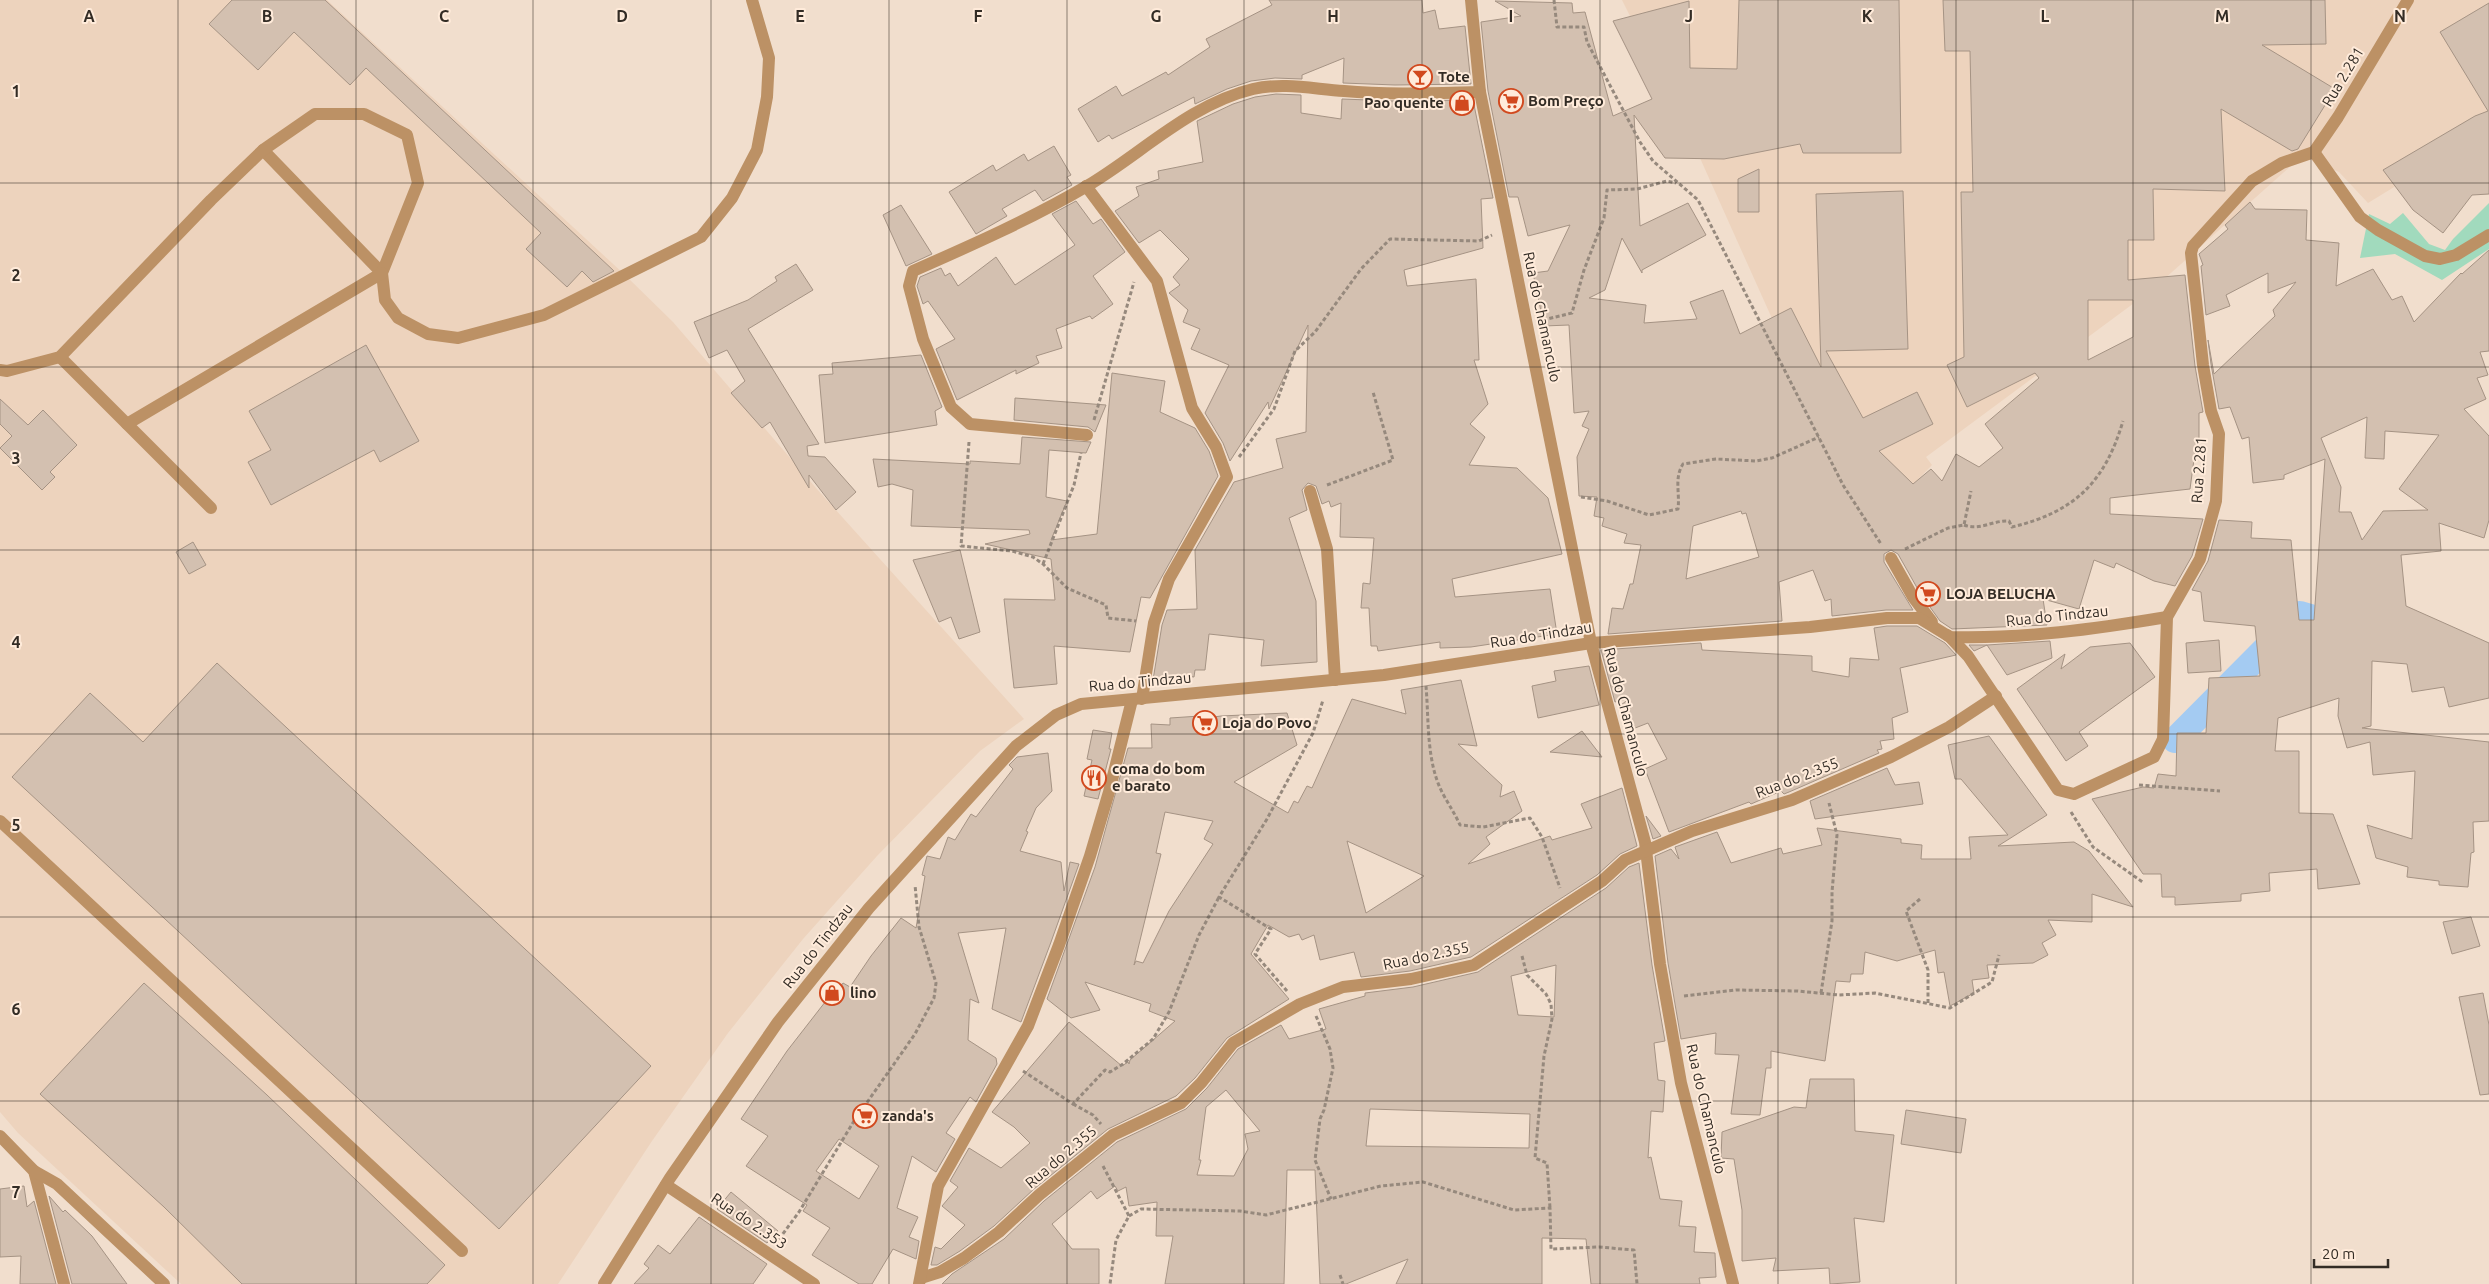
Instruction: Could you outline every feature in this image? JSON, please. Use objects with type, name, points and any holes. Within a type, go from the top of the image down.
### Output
[{"type":"street","points":[[0,370],[6,371],[60,357],[211,200],[263,150],[314,114],[364,114],[408,135],[418,183],[382,273],[385,300],[398,318],[428,334],[458,338],[544,315],[701,237],[732,198],[757,150],[767,97],[769,58],[752,0]]},
{"type":"street","points":[[1087,435],[970,424],[951,407],[926,348],[909,286],[913,271],[1007,230],[1086,186],[1200,109],[1253,89],[1290,85],[1354,92],[1422,94],[1480,92],[1470,0]]},
{"type":"street","name":"Rua 2.281","points":[[2058,790],[2074,794],[2154,757],[2162,739],[2167,617],[2200,559],[2216,501],[2220,434],[2211,411],[2203,364],[2191,253],[2193,246],[2252,181],[2282,163],[2314,152],[2338,117],[2408,0]]},
{"type":"street","name":"Rua do Chamanculo","points":[[1480,92],[1506,229],[1563,498],[1591,643],[1646,850],[1666,997],[1681,1083],[1733,1284]]},
{"type":"street","points":[[263,150],[382,273]]},
{"type":"street","points":[[2314,152],[2360,217],[2378,230],[2425,256],[2440,258],[2456,255],[2489,235]]},
{"type":"street","points":[[920,1281],[938,1186],[1028,1026],[1060,945],[1109,792],[1137,699],[1154,622],[1170,579],[1227,477],[1216,447],[1192,408],[1157,281],[1086,186]]},
{"type":"street","points":[[127,424],[382,273]]},
{"type":"street","points":[[60,357],[211,508]]},
{"type":"street","points":[[1310,491],[1328,549],[1329,680]]},
{"type":"street","points":[[1891,558],[1927,618],[1950,637]]},
{"type":"street","name":"Rua do Tindzau","points":[[1950,637],[2007,638],[2046,635],[2097,629],[2167,617]]},
{"type":"street","name":"Rua do Tindzau","points":[[604,1284],[666,1186],[778,1022],[869,908],[1016,746],[1056,715],[1081,704],[1423,669],[1591,643],[1908,618],[1919,618],[1950,637],[1968,656],[1996,696]]},
{"type":"street","points":[[1996,696],[2058,790]]},
{"type":"street","name":"Rua do 2.355","points":[[920,1281],[940,1272],[999,1232],[1039,1195],[1111,1136],[1181,1103],[1201,1083],[1233,1043],[1305,1002],[1343,987],[1411,979],[1474,965],[1602,881],[1625,860],[1692,831],[1792,800],[1891,757],[1949,727],[1996,696]]},
{"type":"street","points":[[0,821],[462,1251]]},
{"type":"street","points":[[0,1136],[34,1172],[57,1184],[164,1284]]},
{"type":"street","points":[[34,1172],[64,1284]]},
{"type":"street","name":"Rua do 2.353","points":[[666,1186],[814,1284]]},
{"type":"path","points":[[1554,0],[1557,27],[1584,27],[1586,42],[1640,142],[1653,161],[1698,200],[1843,485],[1891,558],[1948,528],[1964,525],[1980,527],[2002,520],[2009,521],[2012,527],[2066,507],[2100,476],[2110,458],[2123,421]]},
{"type":"path","points":[[1529,333],[1546,318],[1562,317],[1572,313],[1581,279],[1604,218],[1607,190],[1637,189],[1667,181],[1679,184]]},
{"type":"path","points":[[1227,477],[1235,462],[1274,409],[1295,351],[1315,332],[1361,269],[1390,240],[1479,241],[1506,229]]},
{"type":"path","points":[[1043,564],[1074,485],[1087,435],[1093,426],[1142,260]]},
{"type":"path","points":[[1310,491],[1393,460],[1373,392]]},
{"type":"path","points":[[970,424],[961,546],[1012,551],[1033,557],[1043,564],[1067,588],[1106,604],[1108,618],[1154,622]]},
{"type":"path","points":[[1563,498],[1582,497],[1607,501],[1649,515],[1678,509],[1677,473],[1683,464],[1716,459],[1756,461],[1772,458],[1819,437]]},
{"type":"path","points":[[1964,525],[1971,491]]},
{"type":"path","points":[[1423,669],[1431,753],[1443,794],[1452,806],[1460,825],[1483,827],[1530,818],[1542,837],[1568,904]]},
{"type":"path","points":[[1073,1104],[1105,1070],[1110,1072],[1123,1064],[1153,1039],[1168,1012],[1199,936],[1219,897],[1267,819],[1313,733],[1323,706],[1329,680]]},
{"type":"path","points":[[2134,785],[2220,791]]},
{"type":"path","points":[[1821,993],[1832,921],[1832,892],[1837,835],[1823,786]]},
{"type":"path","points":[[2058,790],[2093,847],[2144,882]]},
{"type":"path","points":[[768,1253],[799,1212],[831,1161],[840,1141],[915,1034],[934,998],[936,983],[920,927],[912,860]]},
{"type":"path","points":[[1219,897],[1271,930],[1255,954],[1305,1002],[1330,1049],[1333,1068],[1320,1119],[1315,1160],[1331,1200]]},
{"type":"path","points":[[1920,899],[1906,911],[1928,970],[1928,1004]]},
{"type":"path","points":[[1517,938],[1527,975],[1546,994],[1551,1004],[1552,1019],[1544,1056],[1535,1158],[1547,1163],[1551,1249],[1599,1247],[1634,1250],[1637,1284]]},
{"type":"path","points":[[1666,997],[1736,990],[1839,995],[1875,992],[1950,1008],[1992,982],[1999,954]]},
{"type":"path","points":[[1008,1061],[1093,1115],[1111,1136]]},
{"type":"path","points":[[1090,1154],[1100,1161],[1129,1216]]},
{"type":"path","points":[[1110,1284],[1116,1240],[1129,1216],[1140,1209],[1240,1211],[1266,1215],[1381,1186],[1424,1182],[1509,1209],[1550,1208]]},
{"type":"path","points":[[1340,1275],[1343,1284]]},
{"type":"shaded area","points":[[0,0],[327,0],[625,275],[673,322],[816,488],[1024,719],[980,751],[877,856],[803,939],[728,1033],[652,1141],[558,1284],[181,1284],[18,1133],[0,1112]]},
{"type":"shaded area","points":[[1622,0],[2489,0],[2489,129],[2368,203],[2339,172],[2302,156],[2153,289],[1926,457],[1932,465],[1871,528],[1857,508],[1691,138]]},
{"type":"green space","points":[[2489,203],[2489,249],[2442,280],[2395,254],[2360,258],[2369,214],[2390,224],[2403,213],[2429,244],[2445,250],[2453,239]]},
{"type":"building","points":[[232,0],[325,0],[614,271],[593,282],[582,271],[567,287],[526,249],[541,233],[366,68],[350,85],[294,32],[258,70],[209,24]]},
{"type":"building","points":[[1269,0],[1422,0],[1423,13],[1435,10],[1439,29],[1465,26],[1471,84],[1395,85],[1343,83],[1344,58],[1302,75],[1302,79],[1275,78],[1251,81],[1227,89],[1195,104],[1194,97],[1112,139],[1109,135],[1098,142],[1078,109],[1116,86],[1122,96],[1166,72],[1168,75],[1210,47],[1206,39],[1272,5]]},
{"type":"building","points":[[1739,0],[1899,0],[1901,153],[1803,153],[1800,144],[1724,159],[1665,158],[1634,115],[1640,226],[1688,203],[1706,235],[1642,270],[1642,273],[1622,238],[1605,290],[1589,298],[1646,305],[1644,323],[1697,319],[1690,302],[1723,290],[1740,334],[1791,308],[1821,367],[1816,194],[1903,191],[1908,349],[1826,351],[1863,418],[1917,392],[1933,424],[1879,451],[1913,484],[1931,469],[1942,481],[1956,454],[1979,467],[2003,448],[1985,424],[2039,378],[2035,373],[1967,407],[1947,365],[1964,357],[1961,192],[1973,192],[1970,51],[1945,51],[1943,0],[2325,0],[2326,44],[2262,45],[2335,89],[2298,149],[2292,151],[2221,109],[2225,191],[2153,189],[2154,240],[2128,240],[2128,280],[2185,275],[2195,366],[2203,412],[2199,413],[2199,452],[2195,452],[2190,489],[2110,498],[2110,514],[2203,519],[2192,556],[2175,586],[2154,581],[2116,563],[2114,568],[2094,560],[2079,609],[2043,599],[2047,625],[1952,629],[1940,621],[1920,593],[1898,554],[1891,550],[1884,554],[1884,562],[1913,610],[1886,610],[1832,616],[1831,599],[1825,601],[1813,570],[1779,582],[1782,621],[1608,634],[1612,608],[1623,609],[1630,584],[1633,584],[1641,545],[1624,543],[1627,534],[1602,526],[1604,518],[1594,516],[1597,497],[1579,496],[1577,457],[1589,429],[1582,426],[1589,411],[1574,413],[1569,325],[1544,326],[1533,273],[1548,271],[1570,225],[1528,236],[1518,197],[1509,197],[1488,91],[1481,22],[1521,16],[1495,1],[1572,3],[1573,13],[1585,12],[1613,116],[1652,99],[1613,21],[1689,1],[1690,68],[1737,69]],"holes":[[[2088,300],[2133,300],[2133,337],[2088,360]],[[1741,511],[1742,514],[1746,513],[1759,557],[1686,579],[1693,526]]]},
{"type":"building","points":[[2489,3],[2489,194],[2472,195],[2443,233],[2413,210],[2383,170],[2475,116],[2488,111],[2440,32]]},
{"type":"building","points":[[1276,94],[1301,95],[1301,113],[1341,119],[1342,99],[1395,101],[1473,100],[1493,198],[1481,199],[1483,248],[1404,270],[1407,286],[1476,279],[1479,360],[1474,360],[1488,404],[1470,424],[1485,437],[1469,465],[1517,468],[1548,498],[1562,554],[1452,579],[1455,597],[1550,589],[1557,634],[1471,647],[1440,648],[1440,642],[1378,651],[1377,646],[1371,646],[1369,608],[1361,608],[1363,583],[1370,584],[1374,538],[1340,537],[1341,503],[1331,507],[1329,501],[1322,504],[1316,486],[1308,483],[1302,490],[1307,510],[1289,518],[1316,601],[1317,662],[1261,666],[1264,640],[1209,634],[1205,670],[1195,670],[1194,677],[1177,675],[1176,682],[1153,680],[1162,625],[1167,610],[1197,609],[1195,550],[1234,482],[1283,468],[1276,439],[1306,432],[1308,325],[1269,409],[1268,402],[1230,461],[1223,443],[1205,413],[1229,365],[1191,349],[1200,329],[1183,322],[1188,310],[1169,293],[1180,285],[1173,277],[1189,259],[1160,230],[1139,243],[1115,211],[1139,196],[1136,187],[1159,179],[1158,171],[1203,162],[1197,121],[1233,104],[1255,97]]},
{"type":"building","points":[[1054,146],[1071,175],[1067,177],[1072,185],[1043,201],[1035,190],[1002,209],[1007,216],[976,234],[949,192],[993,165],[996,171],[1024,154],[1028,161]]},
{"type":"building","points":[[1759,169],[1759,212],[1738,212],[1738,179]]},
{"type":"building","points":[[1076,201],[1093,224],[1101,219],[1125,252],[1093,276],[1113,304],[1092,319],[1090,316],[1056,329],[1062,348],[1036,356],[1039,363],[1016,374],[1016,370],[957,400],[936,349],[955,339],[928,301],[923,304],[917,286],[920,277],[941,268],[945,276],[950,273],[958,286],[996,257],[1015,285],[1075,245],[1052,214]]},
{"type":"building","points":[[2250,202],[2255,209],[2307,210],[2306,240],[2339,243],[2336,286],[2373,269],[2392,300],[2402,296],[2414,322],[2461,273],[2489,250],[2489,351],[2480,352],[2488,375],[2477,378],[2486,399],[2464,409],[2489,436],[2489,520],[2484,538],[2439,523],[2441,551],[2401,555],[2406,606],[2489,643],[2489,698],[2449,707],[2444,687],[2412,692],[2407,664],[2372,661],[2371,726],[2362,728],[2489,742],[2489,821],[2473,822],[2474,852],[2471,853],[2468,887],[2439,885],[2439,881],[2407,877],[2408,867],[2376,858],[2367,825],[2412,839],[2415,771],[2373,775],[2370,742],[2347,748],[2338,716],[2339,698],[2278,718],[2275,751],[2299,751],[2299,813],[2333,814],[2360,884],[2318,889],[2317,869],[2269,873],[2270,891],[2241,894],[2241,901],[2175,905],[2175,897],[2162,897],[2161,874],[2143,874],[2092,799],[2143,787],[2154,788],[2158,774],[2176,776],[2177,733],[2206,733],[2209,678],[2260,676],[2255,626],[2204,621],[2201,592],[2192,590],[2208,561],[2219,520],[2252,522],[2251,538],[2291,540],[2299,620],[2314,620],[2325,459],[2284,475],[2284,479],[2253,483],[2249,437],[2242,439],[2230,407],[2219,409],[2208,340],[2214,374],[2275,316],[2273,310],[2296,282],[2268,293],[2268,273],[2226,295],[2230,306],[2206,315],[2201,266],[2203,265],[2199,254],[2228,229],[2225,225]],"holes":[[[2367,417],[2365,458],[2384,459],[2385,431],[2439,435],[2399,489],[2428,510],[2383,511],[2362,540],[2351,512],[2339,512],[2341,487],[2321,438]]]},
{"type":"building","points":[[901,205],[932,254],[906,266],[883,215]]},
{"type":"building","points":[[796,264],[813,290],[748,329],[819,444],[807,446],[808,456],[825,457],[856,492],[836,510],[809,475],[809,488],[770,422],[762,428],[731,393],[745,381],[727,350],[709,358],[694,322],[748,300],[777,281],[775,277]]},
{"type":"building","points":[[366,345],[419,441],[380,462],[374,450],[271,505],[248,462],[271,450],[249,411]]},
{"type":"building","points":[[921,355],[942,407],[935,411],[937,425],[825,443],[819,375],[833,374],[832,363]]},
{"type":"building","points":[[1112,373],[1165,381],[1160,412],[1195,428],[1209,451],[1218,476],[1150,598],[1141,597],[1130,652],[1054,646],[1057,684],[1014,688],[1004,599],[1055,600],[1051,559],[985,544],[1030,534],[1029,530],[911,526],[913,490],[892,484],[878,487],[873,459],[970,464],[970,461],[1020,464],[1022,437],[1091,442],[1086,453],[1049,450],[1046,497],[1067,501],[1051,540],[1097,534]]},
{"type":"building","points":[[1015,398],[1106,405],[1095,432],[1088,427],[1014,420]]},
{"type":"building","points":[[0,399],[28,425],[43,410],[77,445],[50,472],[55,477],[42,490],[0,448],[12,436],[0,424]]},
{"type":"building","points":[[193,542],[206,565],[189,574],[176,552]]},
{"type":"building","points":[[960,550],[980,632],[959,639],[951,617],[939,622],[913,560]]},
{"type":"building","points":[[1917,626],[1945,643],[1956,655],[1900,668],[1908,712],[1892,718],[1894,739],[1880,741],[1882,749],[1877,750],[1879,753],[1789,792],[1784,794],[1781,791],[1751,804],[1749,802],[1669,832],[1645,769],[1667,759],[1648,723],[1630,730],[1621,705],[1630,698],[1615,702],[1601,650],[1701,643],[1702,650],[1812,656],[1812,671],[1849,677],[1850,658],[1879,660],[1874,628]]},
{"type":"building","points":[[2219,640],[2221,671],[2188,673],[2186,643]]},
{"type":"building","points":[[2050,641],[2052,658],[2007,675],[1987,645]]},
{"type":"building","points":[[2130,643],[2155,677],[2079,732],[2088,746],[2066,761],[2017,689],[2065,654],[2061,669],[2090,647]]},
{"type":"building","points":[[1969,645],[1987,645],[1974,651]]},
{"type":"building","points":[[217,663],[651,1066],[499,1229],[12,777],[90,693],[143,742]]},
{"type":"building","points":[[1589,666],[1599,705],[1538,718],[1532,686],[1556,681],[1554,671]]},
{"type":"building","points":[[1461,680],[1477,746],[1458,744],[1502,785],[1500,797],[1514,791],[1522,811],[1486,837],[1490,844],[1468,864],[1550,836],[1552,840],[1592,828],[1581,804],[1622,788],[1637,846],[1620,854],[1597,875],[1471,957],[1410,971],[1361,977],[1354,952],[1320,960],[1314,935],[1302,940],[1299,934],[1289,937],[1268,925],[1251,954],[1289,999],[1227,1038],[1195,1078],[1176,1096],[1108,1129],[1034,1189],[994,1226],[960,1251],[937,1265],[931,1265],[935,1247],[941,1249],[965,1225],[942,1206],[958,1187],[950,1181],[969,1148],[1001,1168],[1030,1143],[1014,1127],[992,1112],[1069,1022],[1122,1066],[1128,1062],[1129,1064],[1130,1060],[1175,1021],[1149,1011],[1151,1004],[1085,982],[1100,1010],[1071,1018],[1047,999],[1095,867],[1128,748],[1152,748],[1151,724],[1170,725],[1170,718],[1200,716],[1199,719],[1287,713],[1297,745],[1234,782],[1288,813],[1294,801],[1298,803],[1307,786],[1312,788],[1352,699],[1406,714],[1401,690]],"holes":[[[1165,812],[1213,821],[1204,839],[1213,844],[1169,911],[1143,963],[1136,961],[1134,965],[1161,854],[1156,853]],[[1347,841],[1424,876],[1366,913]]]},
{"type":"building","points":[[1093,730],[1112,733],[1109,749],[1111,749],[1098,799],[1084,796],[1092,760],[1087,759]]},
{"type":"building","points":[[1582,731],[1602,757],[1550,752]]},
{"type":"building","points":[[1989,736],[2047,815],[1998,846],[2074,842],[2089,851],[2133,907],[2092,894],[2092,922],[2048,920],[2056,935],[2042,943],[2048,955],[2033,963],[1987,965],[1989,978],[1972,980],[1974,993],[1950,1006],[1944,972],[1938,973],[1935,950],[1897,961],[1865,952],[1863,974],[1851,974],[1850,982],[1836,981],[1825,1061],[1771,1051],[1771,1068],[1766,1068],[1760,1115],[1731,1114],[1739,1055],[1715,1054],[1716,1033],[1681,1039],[1668,963],[1655,856],[1671,849],[1679,859],[1675,847],[1717,832],[1731,863],[1781,848],[1783,854],[1822,845],[1817,828],[1901,839],[1901,843],[1922,845],[1921,859],[1971,859],[1969,837],[2008,835],[1961,779],[1955,779],[1948,745]]},
{"type":"building","points":[[1048,753],[1052,791],[1036,808],[1020,851],[1061,862],[1064,891],[1070,862],[1079,864],[1021,1022],[992,1009],[1006,928],[958,933],[979,1003],[970,999],[968,1040],[996,1058],[997,1064],[976,1102],[970,1097],[946,1133],[955,1139],[936,1172],[912,1156],[897,1208],[918,1217],[909,1237],[919,1241],[916,1259],[893,1249],[872,1284],[859,1284],[812,1255],[830,1228],[803,1211],[807,1205],[746,1166],[768,1136],[741,1119],[787,1051],[836,988],[839,989],[843,983],[850,987],[871,956],[901,918],[916,928],[925,876],[922,875],[927,856],[940,859],[948,837],[955,840],[971,814],[976,817],[1013,769],[1009,765],[1017,757]],"holes":[[[839,1139],[879,1166],[859,1199],[816,1171]]]},
{"type":"building","points":[[1887,768],[1895,785],[1919,782],[1923,804],[1815,819],[1810,801]]},
{"type":"building","points":[[1646,816],[1661,836],[1653,839]]},
{"type":"building","points":[[1639,863],[1652,965],[1665,1041],[1654,1043],[1658,1080],[1665,1081],[1663,1112],[1651,1111],[1648,1158],[1651,1157],[1660,1199],[1682,1201],[1679,1226],[1696,1227],[1694,1252],[1715,1253],[1716,1277],[1699,1278],[1700,1284],[1591,1284],[1586,1239],[1542,1238],[1542,1284],[1396,1284],[1408,1259],[1346,1284],[1320,1284],[1315,1170],[1287,1170],[1284,1284],[1165,1284],[1173,1236],[1156,1236],[1157,1202],[1129,1206],[1126,1187],[1118,1191],[1115,1186],[1097,1199],[1091,1191],[1052,1224],[1072,1249],[1099,1249],[1099,1284],[942,1284],[952,1274],[1004,1239],[1044,1201],[1117,1142],[1186,1109],[1207,1088],[1238,1049],[1281,1025],[1289,1039],[1326,1029],[1319,1009],[1365,996],[1365,993],[1413,987],[1478,972],[1606,888],[1629,867]],"holes":[[[1556,965],[1554,1017],[1518,1015],[1511,976]],[[1226,1090],[1260,1131],[1245,1134],[1248,1149],[1234,1176],[1197,1175],[1201,1160],[1199,1160],[1206,1107]],[[1370,1109],[1530,1114],[1529,1148],[1366,1146]]]},
{"type":"building","points":[[2471,917],[2480,946],[2452,954],[2443,922]]},
{"type":"building","points":[[144,983],[267,1095],[445,1265],[427,1284],[242,1284],[164,1207],[40,1094]]},
{"type":"building","points":[[2483,993],[2489,1025],[2489,1094],[2480,1095],[2459,997]]},
{"type":"building","points":[[1810,1079],[1854,1079],[1855,1131],[1894,1135],[1884,1222],[1854,1218],[1860,1282],[1830,1284],[1829,1268],[1773,1271],[1776,1258],[1742,1261],[1742,1210],[1734,1159],[1721,1158],[1722,1132],[1794,1107],[1806,1108]]},
{"type":"building","points":[[1906,1110],[1966,1119],[1961,1153],[1901,1144]]},
{"type":"building","points":[[24,1186],[27,1207],[34,1201],[56,1284],[20,1284],[21,1256],[0,1257],[0,1189]]},
{"type":"building","points":[[731,1192],[778,1231],[767,1243],[717,1209]]},
{"type":"building","points":[[49,1196],[63,1212],[65,1210],[92,1236],[127,1284],[72,1284]]},
{"type":"building","points":[[699,1217],[767,1264],[753,1284],[634,1284],[649,1268],[644,1264],[658,1245],[670,1254]]},
{"type":"waterway","points":[[2175,740],[2300,614],[2347,628]]},
{"type":"place","name":"Tote","points":[[1420,77]]},
{"type":"place","name":"Bom Preço","points":[[1511,101]]},
{"type":"place","name":"Pao quente","points":[[1462,103]]},
{"type":"place","name":"LOJA BELUCHA","points":[[1928,594]]},
{"type":"place","name":"Loja do Povo","points":[[1205,723]]},
{"type":"place","name":"coma do bom e barato","points":[[1094,778]]},
{"type":"place","name":"lino","points":[[832,993]]},
{"type":"place","name":"zanda's","points":[[865,1116]]}]
